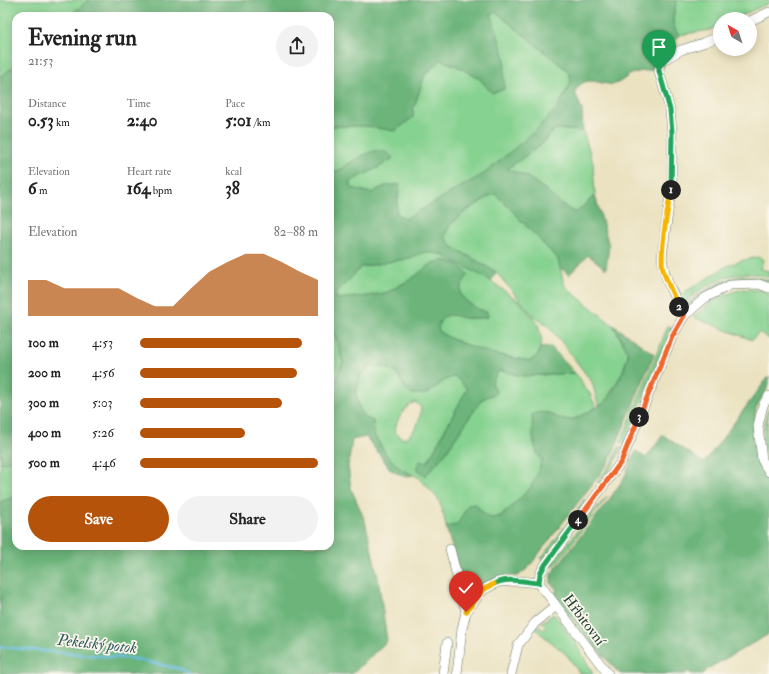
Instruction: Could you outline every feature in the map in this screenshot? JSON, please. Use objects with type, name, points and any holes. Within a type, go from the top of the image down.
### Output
[{"type":"street","points":[[757,18],[769,12]]},
{"type":"street","points":[[684,316],[673,296],[663,269],[662,257],[672,182],[672,132],[670,110],[659,67],[660,62],[681,50],[713,39]]},
{"type":"street","points":[[457,674],[462,629],[466,612],[483,590],[498,582],[519,581],[539,583],[540,574],[545,565],[621,462],[672,337],[684,316],[705,298],[730,285],[759,284],[769,288]]},
{"type":"street","points":[[769,396],[764,405],[758,426],[762,460],[769,472]]},
{"type":"street","points":[[450,549],[466,612]]},
{"type":"street","name":"Hřbitovní","points":[[539,583],[608,674]]},
{"type":"street","points":[[511,674],[518,645],[535,623],[556,606]]},
{"type":"street","points":[[443,674],[447,643]]},
{"type":"green space","points":[[0,0],[89,0],[74,12],[12,12],[12,68],[0,77]]},
{"type":"green space","points":[[89,0],[677,0],[673,22],[679,35],[653,70],[634,73],[615,84],[593,81],[583,83],[575,92],[582,110],[583,131],[555,129],[541,145],[507,169],[526,176],[573,212],[577,212],[595,195],[609,246],[606,269],[588,255],[569,275],[560,267],[558,259],[496,194],[491,195],[457,218],[447,230],[445,237],[451,246],[496,272],[491,281],[441,254],[425,252],[410,258],[361,267],[335,294],[338,299],[388,292],[411,279],[434,262],[445,261],[457,264],[468,274],[461,287],[460,294],[472,305],[487,312],[488,317],[464,318],[448,315],[440,320],[439,332],[460,343],[483,351],[530,361],[538,355],[541,348],[551,347],[575,373],[522,376],[499,370],[492,382],[497,393],[482,399],[444,455],[425,476],[416,468],[420,461],[427,463],[467,389],[455,376],[445,380],[427,394],[411,394],[406,390],[398,374],[384,367],[371,366],[361,374],[356,392],[359,407],[364,417],[373,421],[374,435],[386,454],[401,469],[413,475],[405,477],[391,470],[366,437],[352,440],[348,466],[351,488],[365,521],[378,577],[387,641],[352,674],[0,674],[0,502],[12,498],[12,550],[334,550],[334,386],[343,362],[334,334],[334,172],[373,151],[387,153],[393,158],[349,182],[352,188],[371,193],[385,186],[400,184],[397,214],[405,219],[485,173],[534,132],[557,108],[570,85],[571,79],[568,71],[496,12],[491,15],[505,58],[504,89],[492,93],[480,79],[457,66],[441,60],[425,75],[413,110],[413,117],[395,131],[367,126],[334,126],[334,12],[74,12]]},
{"type":"green space","points":[[677,0],[769,0],[769,3],[749,12],[713,12],[713,28],[679,35],[673,22]]},
{"type":"green space","points":[[496,12],[568,71],[571,79],[570,85],[557,108],[534,132],[485,174],[405,219],[397,214],[396,205],[399,197],[385,186],[371,193],[352,188],[349,182],[393,158],[384,151],[354,160],[334,172],[334,126],[367,126],[395,131],[413,117],[413,110],[425,75],[441,60],[457,66],[480,79],[492,93],[505,58],[491,15]]},
{"type":"green space","points":[[12,68],[12,460],[3,463],[0,462],[0,77]]},
{"type":"green space","points":[[555,129],[583,131],[593,163],[595,195],[577,212],[573,212],[556,200],[547,191],[526,176],[507,169],[541,145]]},
{"type":"green space","points":[[496,194],[558,259],[564,284],[570,291],[613,325],[626,349],[628,355],[622,373],[605,402],[599,407],[592,382],[546,324],[535,318],[496,272],[451,246],[445,237],[446,229],[461,215],[491,195]]},
{"type":"green space","points":[[425,252],[441,254],[476,271],[521,303],[538,324],[542,341],[538,355],[530,361],[506,357],[460,343],[439,332],[440,320],[448,315],[464,318],[488,317],[487,312],[472,305],[460,294],[461,287],[468,274],[457,264],[445,261],[434,262],[411,279],[388,292],[338,299],[335,294],[361,267],[410,258]]},
{"type":"green space","points":[[760,257],[763,260],[760,269],[769,271],[769,277],[756,274],[733,275],[711,284],[681,305],[677,297],[727,266],[743,260]]},
{"type":"green space","points":[[742,276],[761,278],[769,280],[769,282],[742,279],[725,283],[709,290],[691,303],[683,306],[704,291],[726,280]]},
{"type":"green space","points":[[743,289],[759,290],[769,293],[769,339],[759,332],[752,340],[693,317],[704,307],[716,300]]},
{"type":"green space","points":[[613,325],[654,354],[609,462],[528,568],[518,576],[500,576],[484,583],[466,603],[459,570],[446,527],[457,525],[468,505],[476,504],[485,516],[492,518],[502,516],[530,488],[542,460],[534,444],[532,415],[542,412],[561,419],[572,420],[605,402],[619,380],[628,355],[624,344]]},
{"type":"green space","points":[[668,326],[672,327],[624,444],[621,442]]},
{"type":"green space","points":[[334,334],[337,341],[343,363],[334,386]]},
{"type":"green space","points":[[371,366],[389,369],[396,374],[406,390],[427,394],[445,380],[455,376],[467,389],[427,463],[425,476],[444,455],[482,399],[497,393],[492,382],[499,370],[522,376],[575,373],[581,380],[584,388],[589,392],[596,407],[577,418],[566,420],[546,412],[536,453],[542,460],[530,489],[500,516],[490,517],[481,510],[457,525],[446,527],[443,512],[441,512],[443,511],[438,499],[416,476],[401,469],[386,454],[374,435],[373,421],[364,417],[359,407],[356,392],[361,374]],"holes":[[[415,402],[421,407],[417,426],[408,436],[404,439],[394,432],[399,418],[407,407]]]},
{"type":"green space","points":[[769,376],[769,385],[756,408],[752,438],[759,465],[765,479],[769,483],[769,634],[709,668],[703,674],[691,674],[689,671],[686,674],[620,674],[590,641],[553,595],[557,590],[551,583],[551,574],[609,500],[624,478],[636,451],[646,458],[663,435],[704,463]]},
{"type":"green space","points":[[769,408],[766,436],[769,451],[769,464],[764,450],[763,436]]},
{"type":"green space","points":[[619,447],[622,447],[614,464],[598,483],[597,482],[612,463]]},
{"type":"green space","points":[[12,460],[12,498],[0,502],[0,462],[3,463]]},
{"type":"green space","points":[[608,496],[556,564],[550,566],[591,514]]},
{"type":"green space","points":[[584,499],[585,500],[576,516],[543,560],[541,558],[576,513]]},
{"type":"green space","points":[[554,614],[579,648],[593,674],[580,674],[567,655],[534,628],[539,625],[543,630],[546,628],[542,622]]},
{"type":"waterway","name":"Pekelský potok","points":[[0,647],[135,659],[180,669],[189,674]]},
{"type":"route","points":[[466,612],[483,590],[498,582],[519,581],[539,583],[540,574],[545,565],[621,462],[672,337],[684,316],[673,296],[663,269],[662,257],[672,182],[672,132],[670,110],[659,71]]}]
